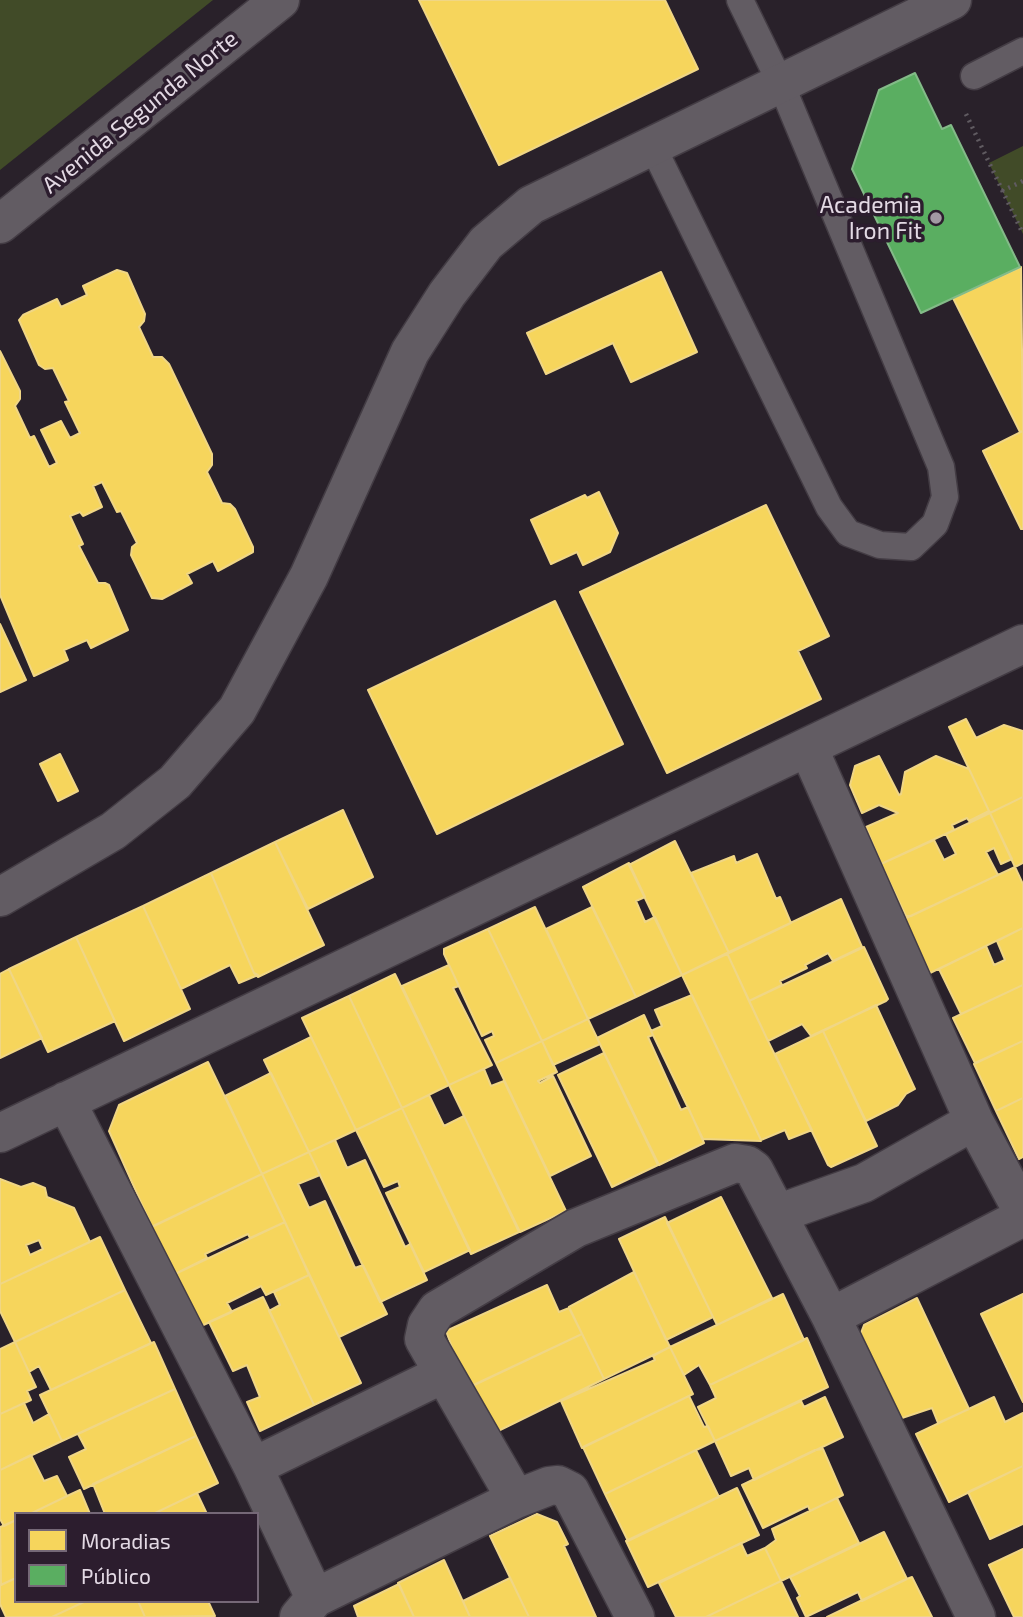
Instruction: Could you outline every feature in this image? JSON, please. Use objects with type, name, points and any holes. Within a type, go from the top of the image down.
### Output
[{"type":"street","name":"Avenida Segunda Norte","points":[[0,224],[280,0]]},
{"type":"street","points":[[0,897],[113,831],[175,782],[237,710],[309,576],[410,352],[447,294],[486,243],[531,205],[952,0]]},
{"type":"street","points":[[0,1133],[1023,644]]},
{"type":"street","points":[[808,747],[974,1121],[1023,1215],[831,1317]]},
{"type":"street","points":[[66,1101],[253,1467],[307,1608],[516,1499],[558,1485],[570,1491],[635,1617]]},
{"type":"street","points":[[777,1214],[864,1182],[974,1121]]},
{"type":"street","points":[[516,1499],[424,1339],[427,1325],[437,1310],[576,1228],[735,1163],[747,1165],[754,1170],[831,1317],[976,1617]]},
{"type":"street","points":[[253,1467],[443,1374]]},
{"type":"lane","points":[[653,147],[829,508],[848,533],[880,545],[911,547],[935,524],[942,506],[945,497],[942,467],[781,84],[740,0]]},
{"type":"lane","points":[[974,76],[1023,51]]},
{"type":"path","points":[[961,103],[1023,234]]},
{"type":"path","points":[[1002,191],[1023,181]]},
{"type":"green space","points":[[0,0],[213,0],[0,170]]},
{"type":"green space","points":[[1023,146],[1023,234],[989,163]]},
{"type":"building: Moradias","points":[[419,0],[665,0],[698,69],[499,165]]},
{"type":"building: Moradias","points":[[1021,267],[1023,431],[1020,432],[953,298]]},
{"type":"building: Moradias","points":[[117,270],[127,273],[145,314],[139,327],[153,357],[162,357],[169,364],[212,454],[212,465],[207,472],[222,503],[230,504],[235,509],[253,552],[218,571],[213,561],[187,574],[192,583],[162,599],[152,598],[131,555],[132,547],[137,543],[121,511],[117,512],[102,482],[93,486],[102,507],[83,516],[80,512],[70,516],[83,544],[79,546],[98,583],[109,585],[128,630],[91,648],[87,640],[64,650],[68,660],[34,676],[0,595],[0,351],[20,391],[20,399],[15,406],[30,438],[34,436],[49,467],[57,463],[41,430],[61,421],[70,438],[80,433],[65,402],[69,401],[53,368],[45,369],[39,365],[19,320],[23,315],[57,299],[61,307],[87,295],[83,286]]},
{"type":"building: Moradias","points":[[661,272],[697,352],[631,382],[613,343],[546,374],[527,333]]},
{"type":"building: Moradias","points":[[1023,431],[1023,529],[1021,529],[983,451]]},
{"type":"building: Moradias","points":[[599,492],[618,533],[610,552],[583,565],[577,552],[551,564],[531,520],[585,495],[587,498]]},
{"type":"building: Moradias","points":[[766,505],[829,636],[798,651],[821,699],[667,773],[580,592]]},
{"type":"building: Moradias","points":[[555,601],[623,744],[437,834],[368,690]]},
{"type":"building: Moradias","points":[[0,624],[26,680],[0,692]]},
{"type":"building: Moradias","points":[[966,719],[976,738],[1004,725],[1023,731],[1023,797],[990,813],[949,727]]},
{"type":"building: Moradias","points":[[60,754],[78,791],[58,801],[40,764]]},
{"type":"building: Moradias","points":[[879,756],[899,795],[905,772],[936,756],[969,769],[989,811],[969,821],[967,818],[952,825],[954,830],[881,864],[866,827],[898,813],[879,805],[862,813],[850,785],[855,766]]},
{"type":"building: Moradias","points":[[1023,797],[1023,863],[1015,867],[990,813]]},
{"type":"building: Moradias","points":[[343,810],[373,877],[308,909],[275,842]]},
{"type":"building: Moradias","points":[[990,813],[1012,859],[1001,864],[994,848],[986,852],[998,875],[906,916],[881,864],[934,840],[944,860],[956,854],[946,834]]},
{"type":"building: Moradias","points":[[675,841],[729,953],[682,975],[629,865]]},
{"type":"building: Moradias","points":[[275,842],[324,945],[258,977],[211,873]]},
{"type":"building: Moradias","points":[[757,854],[776,899],[780,897],[791,923],[729,953],[691,873],[734,856],[736,863]]},
{"type":"building: Moradias","points":[[629,863],[645,897],[636,901],[645,922],[655,917],[682,975],[636,997],[583,887]]},
{"type":"building: Moradias","points":[[1015,867],[1023,884],[1023,928],[930,973],[904,919]]},
{"type":"building: Moradias","points":[[211,873],[254,973],[258,975],[239,983],[230,965],[181,989],[143,906]]},
{"type":"building: Moradias","points":[[841,899],[862,947],[833,961],[828,953],[805,965],[807,968],[780,981],[782,985],[749,1001],[727,953]]},
{"type":"building: Moradias","points":[[143,906],[190,1009],[124,1041],[76,937]]},
{"type":"building: Moradias","points":[[535,907],[588,1019],[542,1041],[488,929]]},
{"type":"building: Moradias","points":[[592,907],[636,997],[588,1019],[546,929]]},
{"type":"building: Moradias","points":[[1023,928],[1023,985],[961,1014],[939,969],[986,946],[994,965],[1005,960],[997,941]]},
{"type":"building: Moradias","points":[[488,929],[542,1041],[496,1063],[485,1040],[494,1036],[492,1031],[482,1036],[444,954],[444,949]]},
{"type":"building: Moradias","points":[[76,937],[115,1021],[48,1052],[9,969]]},
{"type":"building: Moradias","points":[[864,947],[888,999],[886,1001],[811,1036],[802,1024],[768,1041],[749,1001]]},
{"type":"building: Moradias","points":[[727,953],[812,1130],[789,1139],[785,1130],[761,1140],[682,975]]},
{"type":"building: Moradias","points":[[449,965],[459,986],[453,988],[492,1065],[449,1085],[402,986]]},
{"type":"building: Moradias","points":[[9,969],[42,1038],[0,1058],[0,974]]},
{"type":"building: Moradias","points":[[395,974],[449,1085],[402,1108],[349,996]]},
{"type":"building: Moradias","points":[[1023,985],[1023,1041],[975,1063],[953,1018]]},
{"type":"building: Moradias","points":[[692,995],[761,1141],[703,1139],[651,1031],[662,1026],[655,1010]]},
{"type":"building: Moradias","points":[[349,996],[402,1108],[356,1130],[302,1018]]},
{"type":"building: Moradias","points":[[876,1005],[915,1089],[906,1094],[898,1105],[866,1121],[823,1031]]},
{"type":"building: Moradias","points":[[644,1015],[653,1035],[648,1037],[681,1110],[688,1107],[704,1143],[659,1165],[597,1038]]},
{"type":"building: Moradias","points":[[588,1019],[600,1044],[553,1065],[542,1041]]},
{"type":"building: Moradias","points":[[823,1031],[877,1146],[831,1167],[775,1054]]},
{"type":"building: Moradias","points":[[311,1037],[356,1130],[309,1152],[264,1060]]},
{"type":"building: Moradias","points":[[542,1041],[557,1072],[538,1081],[540,1083],[553,1076],[591,1156],[550,1176],[496,1063]]},
{"type":"building: Moradias","points":[[1023,1041],[1023,1098],[996,1111],[974,1064]]},
{"type":"building: Moradias","points":[[604,1053],[658,1165],[612,1187],[558,1075]]},
{"type":"building: Moradias","points":[[208,1062],[262,1174],[152,1227],[109,1131],[119,1105]]},
{"type":"building: Moradias","points":[[484,1069],[491,1086],[504,1081],[566,1211],[520,1232],[449,1085]]},
{"type":"building: Moradias","points":[[271,1073],[309,1152],[262,1174],[225,1096]]},
{"type":"building: Moradias","points":[[429,1095],[444,1126],[464,1116],[519,1232],[471,1254],[402,1108]]},
{"type":"building: Moradias","points":[[1023,1098],[1023,1157],[1019,1159],[996,1111]]},
{"type":"building: Moradias","points":[[402,1108],[470,1250],[424,1272],[386,1193],[400,1187],[398,1181],[384,1187],[356,1130]]},
{"type":"building: Moradias","points":[[335,1140],[347,1168],[365,1160],[405,1247],[410,1244],[427,1280],[380,1302],[309,1152]]},
{"type":"building: Moradias","points":[[309,1152],[320,1175],[298,1184],[309,1208],[325,1201],[355,1268],[363,1265],[387,1314],[339,1337],[262,1174]]},
{"type":"building: Moradias","points":[[262,1174],[285,1222],[250,1238],[248,1234],[205,1254],[207,1258],[173,1275],[151,1227]]},
{"type":"building: Moradias","points":[[0,1179],[21,1187],[33,1183],[45,1188],[47,1197],[74,1208],[90,1242],[0,1284]],"holes":[[[39,1240],[43,1249],[30,1255],[26,1245]]]},
{"type":"building: Moradias","points":[[721,1197],[772,1298],[717,1325],[667,1223]]},
{"type":"building: Moradias","points":[[665,1217],[713,1317],[666,1340],[619,1239]]},
{"type":"building: Moradias","points":[[285,1222],[309,1275],[266,1295],[261,1286],[227,1303],[232,1312],[199,1327],[173,1275]]},
{"type":"building: Moradias","points":[[100,1237],[125,1290],[15,1342],[0,1311],[0,1284]]},
{"type":"building: Moradias","points":[[634,1272],[670,1347],[604,1379],[569,1307]]},
{"type":"building: Moradias","points":[[309,1275],[361,1383],[314,1405],[269,1311],[280,1305],[274,1292]]},
{"type":"building: Moradias","points":[[547,1285],[559,1312],[569,1308],[582,1334],[467,1388],[446,1331]]},
{"type":"building: Moradias","points":[[125,1290],[151,1343],[51,1390],[39,1366],[29,1372],[15,1342]]},
{"type":"building: Moradias","points":[[783,1294],[804,1340],[710,1385],[699,1365],[684,1375],[670,1347]]},
{"type":"building: Moradias","points":[[1023,1294],[1023,1402],[981,1314]]},
{"type":"building: Moradias","points":[[263,1297],[314,1405],[260,1431],[247,1402],[260,1397],[247,1365],[233,1371],[209,1322]]},
{"type":"building: Moradias","points":[[917,1298],[969,1409],[938,1423],[932,1408],[896,1420],[859,1338],[864,1325]]},
{"type":"building: Moradias","points":[[582,1334],[604,1379],[494,1433],[468,1388]]},
{"type":"building: Moradias","points":[[807,1338],[828,1387],[715,1441],[698,1407],[716,1398],[710,1385]]},
{"type":"building: Moradias","points":[[15,1342],[36,1387],[27,1391],[31,1400],[0,1414],[0,1349]]},
{"type":"building: Moradias","points":[[154,1342],[175,1389],[62,1441],[40,1395]]},
{"type":"building: Moradias","points":[[670,1347],[693,1394],[582,1448],[561,1401],[655,1360],[653,1356]]},
{"type":"building: Moradias","points":[[175,1389],[196,1436],[84,1489],[69,1457],[86,1449],[78,1434]]},
{"type":"building: Moradias","points":[[689,1396],[704,1427],[708,1426],[715,1441],[605,1494],[583,1447]]},
{"type":"building: Moradias","points":[[825,1397],[843,1437],[754,1480],[749,1468],[731,1476],[715,1441],[801,1401],[804,1407]]},
{"type":"building: Moradias","points":[[994,1397],[1005,1422],[1023,1413],[1023,1466],[949,1502],[916,1434]]},
{"type":"building: Moradias","points":[[24,1403],[33,1423],[49,1414],[62,1441],[0,1470],[0,1414]]},
{"type":"building: Moradias","points":[[196,1436],[218,1483],[157,1512],[104,1512],[93,1484]]},
{"type":"building: Moradias","points":[[823,1449],[843,1495],[810,1511],[808,1506],[763,1528],[742,1485],[815,1450]]},
{"type":"building: Moradias","points":[[696,1450],[719,1497],[628,1541],[605,1494]]},
{"type":"building: Moradias","points":[[31,1455],[44,1481],[57,1476],[67,1496],[34,1512],[14,1512],[14,1521],[4,1526],[0,1519],[0,1470]]},
{"type":"building: Moradias","points":[[1023,1466],[1023,1524],[990,1539],[968,1492]]},
{"type":"building: Moradias","points":[[737,1488],[759,1535],[648,1587],[626,1541]]},
{"type":"building: Moradias","points":[[80,1490],[89,1512],[34,1512]]},
{"type":"building: Moradias","points":[[197,1493],[206,1512],[157,1512]]},
{"type":"building: Moradias","points":[[837,1498],[859,1543],[781,1581],[765,1548],[776,1540],[772,1529]]},
{"type":"building: Moradias","points":[[537,1514],[557,1522],[568,1544],[564,1546],[596,1617],[529,1617],[490,1536]]},
{"type":"building: Moradias","points":[[14,1521],[14,1579],[1,1585],[0,1527]]},
{"type":"building: Moradias","points":[[884,1532],[907,1579],[862,1601],[858,1592],[806,1617],[797,1598],[800,1596],[790,1577]]},
{"type":"building: Moradias","points":[[741,1543],[747,1556],[765,1548],[781,1581],[706,1617],[676,1617],[659,1583]]},
{"type":"building: Moradias","points":[[1023,1549],[1023,1617],[1014,1617],[989,1565]]},
{"type":"building: Moradias","points":[[444,1560],[470,1617],[414,1617],[398,1583]]},
{"type":"building: Moradias","points":[[912,1577],[932,1617],[827,1617],[904,1580]]},
{"type":"building: Moradias","points":[[510,1578],[529,1617],[470,1617],[463,1601]]},
{"type":"building: Moradias","points":[[14,1579],[14,1603],[82,1603],[52,1617],[6,1617],[0,1604],[0,1585]]},
{"type":"building: Moradias","points":[[781,1581],[798,1617],[706,1617]]},
{"type":"building: Moradias","points":[[399,1584],[414,1617],[358,1617],[354,1606]]},
{"type":"building: Moradias","points":[[82,1603],[139,1603],[145,1617],[52,1617]]},
{"type":"building: Moradias","points":[[139,1603],[209,1603],[215,1616],[145,1617]]},
{"type":"building: Público","name":"Academia Iron Fit","points":[[915,73],[942,129],[951,125],[1020,267],[921,313],[852,169],[879,90]]},
{"type":"place","name":"Academia Iron Fit","points":[[936,218]]}]
